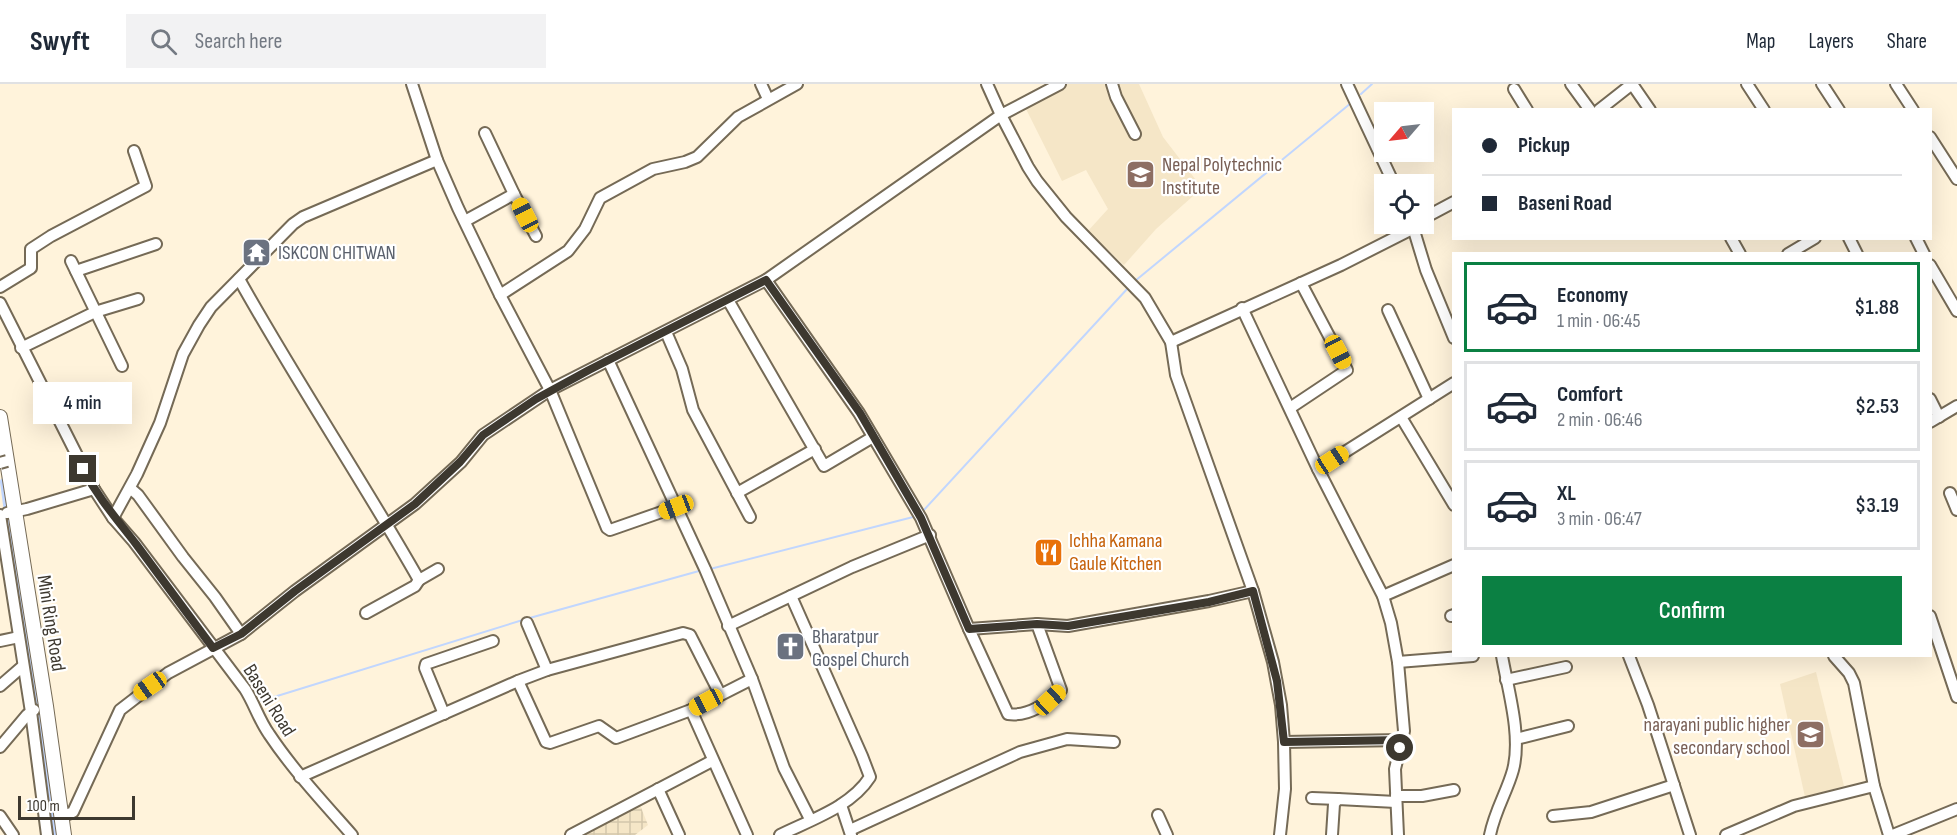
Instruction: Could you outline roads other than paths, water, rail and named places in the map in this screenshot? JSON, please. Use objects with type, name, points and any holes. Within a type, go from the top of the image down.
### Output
[{"type":"main road","name":"Mini Ring Road","points":[[0,417],[6,513],[38,709],[64,835]]},
{"type":"street","points":[[412,84],[437,160],[500,295],[550,390],[607,528],[610,531],[676,507]]},
{"type":"street","points":[[761,84],[768,99]]},
{"type":"street","points":[[500,295],[568,251],[585,229],[600,198],[653,169],[686,162],[697,157],[738,117],[797,84]]},
{"type":"street","points":[[987,84],[1037,181],[1066,217],[1145,298],[1171,342],[1176,375],[1253,591],[1277,681],[1284,742],[1285,789],[1280,835]]},
{"type":"street","points":[[62,817],[73,812],[112,723],[120,710],[168,674],[241,634],[295,591],[415,504],[442,480],[483,435],[550,390],[766,280],[1001,115],[1060,84]]},
{"type":"street","points":[[1112,84],[1135,134]]},
{"type":"street","points":[[1347,84],[1389,174]]},
{"type":"street","points":[[1571,84],[1589,108]]},
{"type":"street","points":[[1602,108],[1632,84],[1649,108]]},
{"type":"street","points":[[1746,84],[1763,108]]},
{"type":"street","points":[[1822,84],[1838,108]]},
{"type":"street","points":[[1896,84],[1912,108]]},
{"type":"street","points":[[1514,89],[1526,108]]},
{"type":"street","points":[[485,133],[536,236]]},
{"type":"street","points":[[1932,140],[1957,179]]},
{"type":"street","points":[[0,287],[31,268],[31,249],[146,186],[134,151]]},
{"type":"street","points":[[113,518],[130,488],[160,423],[183,354],[212,307],[293,224],[303,217],[437,160]]},
{"type":"street","points":[[465,221],[514,194]]},
{"type":"street","points":[[1434,213],[1452,203]]},
{"type":"street","points":[[1171,342],[1341,265],[1398,234]]},
{"type":"street","points":[[1416,234],[1426,270],[1452,333]]},
{"type":"street","points":[[1791,252],[1812,240]]},
{"type":"street","points":[[122,366],[74,266],[156,244]]},
{"type":"street","points":[[1932,268],[1957,311]]},
{"type":"street","points":[[239,279],[278,349],[419,580]]},
{"type":"street","points":[[766,280],[860,413],[930,535],[1008,714],[1016,715],[1036,710],[1061,690],[1037,624]]},
{"type":"street","points":[[1290,408],[1347,370],[1301,283]]},
{"type":"street","points":[[21,348],[95,312],[138,299]]},
{"type":"street","points":[[728,300],[824,466],[873,437]]},
{"type":"street","name":"Baseni Road","points":[[0,303],[94,489],[113,518],[134,542],[245,688],[267,732],[300,777],[352,835]]},
{"type":"street","points":[[1242,308],[1318,469],[1383,596],[1391,623],[1398,662],[1404,731],[1395,769],[1398,835]]},
{"type":"street","points":[[1389,310],[1429,399]]},
{"type":"street","points":[[666,332],[682,369],[693,410],[750,517]]},
{"type":"street","points":[[608,360],[729,626],[752,679],[771,736],[810,819]]},
{"type":"street","points":[[1318,469],[1452,384]]},
{"type":"street","points":[[1935,419],[1957,406]]},
{"type":"street","points":[[1401,417],[1452,503]]},
{"type":"street","points":[[737,493],[815,449]]},
{"type":"street","points":[[130,488],[138,495],[241,634]]},
{"type":"street","points":[[47,835],[38,709],[23,666],[6,513],[94,489]]},
{"type":"street","points":[[1950,493],[1957,510]]},
{"type":"street","points":[[729,626],[852,567],[930,535]]},
{"type":"street","points":[[1383,596],[1452,566]]},
{"type":"street","points":[[366,613],[415,586],[419,580],[438,569]]},
{"type":"street","points":[[969,629],[1037,624],[1068,626],[1209,602],[1253,591]]},
{"type":"street","points":[[780,835],[841,805],[870,777],[791,596]]},
{"type":"street","points":[[1932,622],[1957,697]]},
{"type":"street","points":[[527,623],[547,670]]},
{"type":"street","points":[[300,777],[547,670],[683,633],[690,635],[720,694]]},
{"type":"street","points":[[0,641],[19,637]]},
{"type":"street","points":[[444,714],[425,668],[426,664],[493,641]]},
{"type":"street","points":[[1398,662],[1460,657]]},
{"type":"street","points":[[1490,835],[1496,811],[1513,771],[1516,739],[1502,657]]},
{"type":"street","points":[[1629,657],[1648,705],[1690,835]]},
{"type":"street","points":[[1835,657],[1849,673],[1854,683],[1874,786],[1891,835],[1957,809]]},
{"type":"street","points":[[0,686],[23,666]]},
{"type":"street","points":[[1506,680],[1566,668]]},
{"type":"street","points":[[518,681],[546,742],[550,743],[599,726],[616,738],[691,710],[752,679]]},
{"type":"street","points":[[0,747],[38,709]]},
{"type":"street","points":[[691,710],[747,835]]},
{"type":"street","points":[[1516,739],[1568,726]]},
{"type":"street","points":[[841,805],[850,833],[1020,752],[1067,739],[1114,742]]},
{"type":"street","points":[[1284,742],[1402,740]]},
{"type":"street","points":[[571,835],[712,760]]},
{"type":"street","points":[[1553,816],[1591,812],[1674,785]]},
{"type":"street","points":[[1726,835],[1794,806],[1874,786]]},
{"type":"street","points":[[658,789],[679,835]]},
{"type":"street","points":[[1312,798],[1396,799],[1454,790]]},
{"type":"street","points":[[1332,835],[1334,804],[1338,799]]},
{"type":"street","points":[[1158,815],[1167,835]]},
{"type":"street","points":[[0,816],[14,835]]},
{"type":"waterway","points":[[1361,94],[1372,84]]},
{"type":"waterway","points":[[1135,281],[1351,103]]},
{"type":"waterway","points":[[923,511],[1128,288]]},
{"type":"waterway","points":[[4,482],[57,835]]},
{"type":"waterway","points":[[710,569],[917,516]]},
{"type":"waterway","points":[[261,701],[526,619],[699,571]]},
{"type":"place","name":"Nepal Polytechnic Institute","points":[[1141,175]]},
{"type":"place","name":"ISKCON CHITWAN","points":[[257,252]]},
{"type":"place","name":"Ichha Kamana Gaule Kitchen","points":[[1048,552]]},
{"type":"place","name":"Bharatpur Gospel Church","points":[[791,647]]},
{"type":"place","name":"narayani public higher secondary school","points":[[1811,735]]}]
